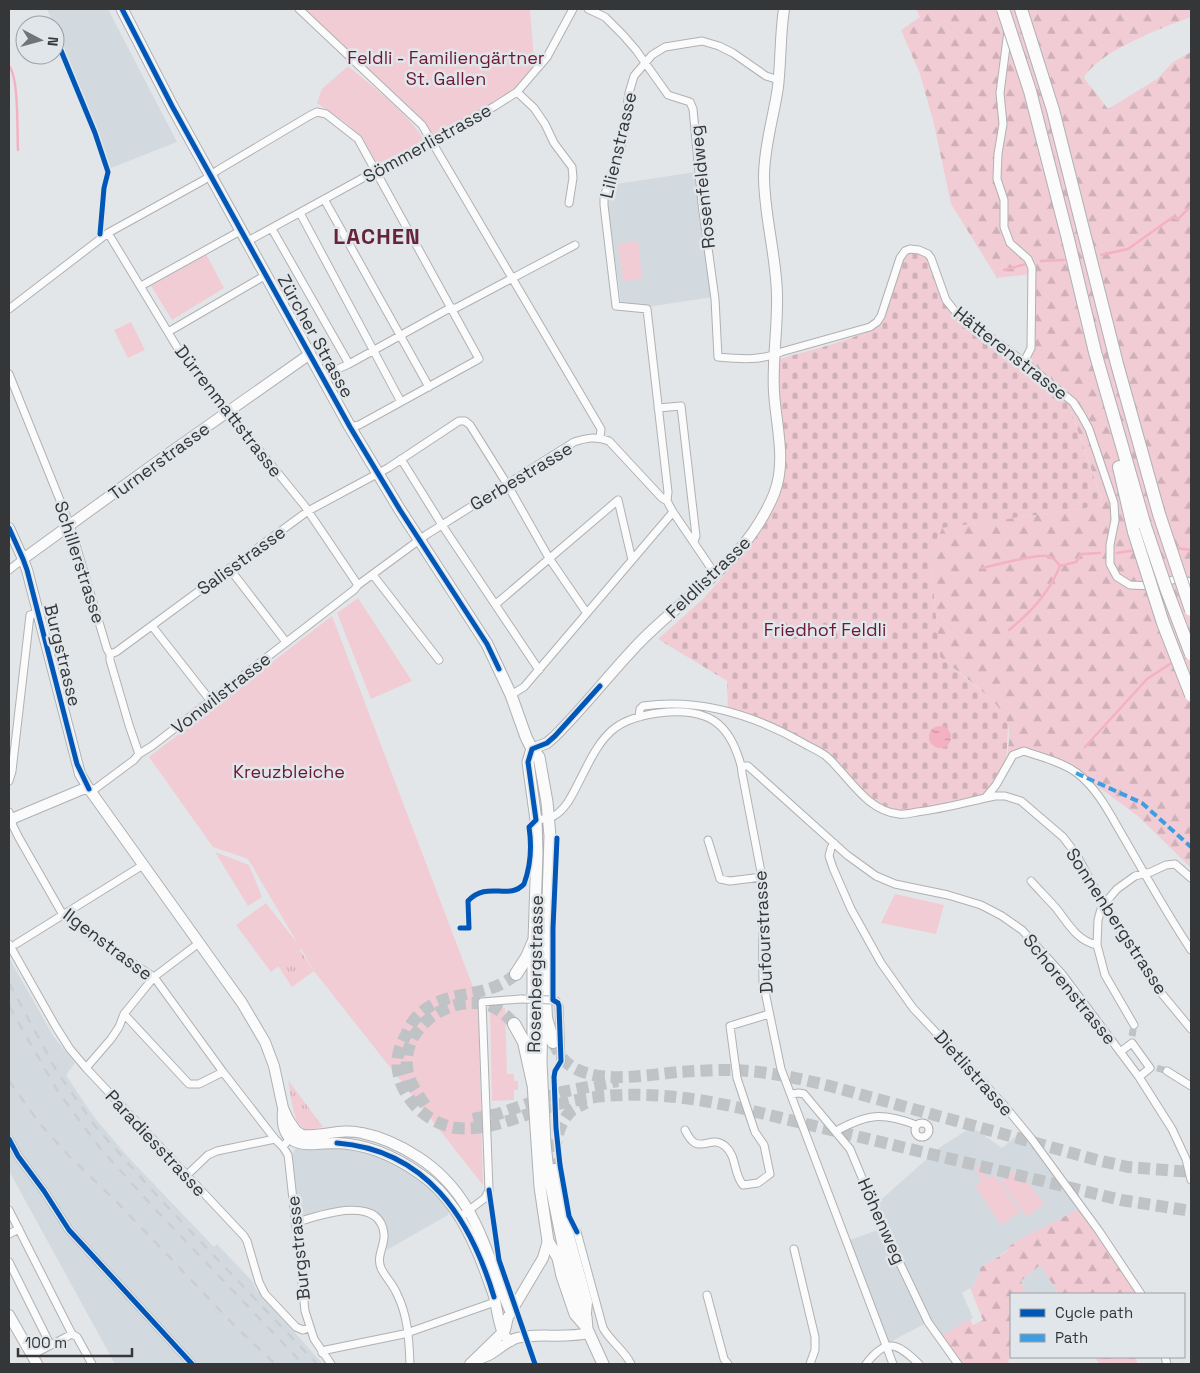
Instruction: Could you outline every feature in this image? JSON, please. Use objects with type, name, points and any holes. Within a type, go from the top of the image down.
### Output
[{"type":"highway","points":[[1003,9],[1030,90],[1163,623],[1191,695]]},
{"type":"highway","points":[[1021,9],[1053,110],[1129,410],[1159,514],[1191,610]]},
{"type":"highway","points":[[1140,529],[1166,588],[1191,654]]},
{"type":"highway","points":[[516,974],[534,942]]},
{"type":"highway","points":[[550,999],[546,1018],[553,1042]]},
{"type":"highway","points":[[514,1024],[524,1042],[533,1083]]},
{"type":"highway","points":[[555,1170],[566,1229],[586,1302],[585,1313]]},
{"type":"main road","name":"Zürcher Strasse","points":[[122,9],[172,106],[350,427],[419,540],[487,644],[511,695],[532,749]]},
{"type":"main road","name":"Feldlistrasse","points":[[532,749],[547,743],[555,736],[641,641],[715,574],[747,542],[769,503],[778,481],[781,456],[774,393],[777,296],[764,175],[778,80],[784,9]]},
{"type":"main road","name":"Turnerstrasse","points":[[23,559],[310,354]]},
{"type":"main road","name":"Burgstrasse","points":[[9,528],[23,559],[79,770],[89,789],[242,1003],[265,1042],[274,1066],[283,1108],[284,1128],[293,1135]]},
{"type":"main road","name":"Rosenbergstrasse","points":[[532,749],[539,757],[542,766],[549,818],[550,999],[542,1018],[541,1062],[545,1144],[559,1231],[561,1257],[575,1314],[588,1331],[603,1364]]},
{"type":"main road","name":"Rosenbergstrasse","points":[[532,749],[528,762],[536,820],[537,869],[534,942],[533,1083],[540,1187],[548,1242],[561,1257],[585,1313],[588,1331]]},
{"type":"main road","name":"Vonwilstrasse","points":[[9,817],[83,789],[89,789]]},
{"type":"main road","points":[[511,1313],[499,1299],[460,1217],[439,1190],[423,1176],[392,1156],[358,1146],[337,1143],[305,1144],[294,1141],[293,1135],[352,1131],[376,1136],[408,1150],[434,1168],[454,1189],[469,1210],[485,1244],[499,1299],[503,1332],[506,1338],[511,1341]]},
{"type":"main road","points":[[472,1362],[503,1332],[511,1313],[544,1258],[548,1242]]},
{"type":"main road","points":[[544,1258],[549,1255],[561,1257]]},
{"type":"main road","points":[[499,1299],[524,1290]]},
{"type":"main road","points":[[9,1316],[34,1360]]},
{"type":"main road","points":[[472,1362],[484,1359],[518,1338],[565,1337],[588,1331]]},
{"type":"street","points":[[299,9],[422,125],[601,429],[600,438],[609,441],[662,498],[668,501],[673,512],[715,574]]},
{"type":"street","name":"Sömmerlistrasse","points":[[248,241],[372,173],[378,172],[517,92],[548,57],[573,9]]},
{"type":"street","name":"Rosenfeldweg","points":[[588,9],[605,17],[636,50],[668,95],[690,102],[693,109],[702,204],[715,299],[718,357],[742,359],[774,355]]},
{"type":"street","points":[[1011,9],[1000,93],[1004,124],[998,154],[997,179],[1004,200],[1004,227],[1010,243],[1028,259],[1032,268],[1031,348],[1024,362]]},
{"type":"street","name":"Lilienstrasse","points":[[668,501],[647,309],[616,306],[604,206],[604,197],[621,148],[629,93],[634,76],[652,54],[665,47],[702,41],[733,53],[766,76],[778,80]]},
{"type":"street","points":[[517,92],[534,108],[545,124],[554,143],[572,167],[574,178],[570,203]]},
{"type":"street","points":[[9,309],[108,233],[204,180],[317,112],[326,114],[358,139],[378,172],[479,359],[359,425],[350,427]]},
{"type":"street","points":[[324,199],[429,387]]},
{"type":"street","points":[[300,213],[402,402]]},
{"type":"street","points":[[272,229],[349,364]]},
{"type":"street","points":[[140,286],[242,230]]},
{"type":"street","name":"Dürrenmattstrasse","points":[[108,233],[168,332],[190,364],[313,516],[358,585]]},
{"type":"street","points":[[322,376],[349,364],[450,308],[456,308],[575,245]]},
{"type":"street","name":"Hätterenstrasse","points":[[774,355],[870,327],[881,316],[900,258],[905,252],[915,249],[924,252],[931,258],[941,288],[954,310],[1024,362],[1073,402],[1089,429],[1114,503],[1115,520],[1110,545],[1110,564],[1117,577],[1130,585],[1138,586],[1152,586],[1176,579],[1191,582]]},
{"type":"street","points":[[168,332],[266,275]]},
{"type":"street","name":"Schillerstrasse","points":[[9,374],[70,525],[139,754]]},
{"type":"street","points":[[658,408],[681,406],[696,536],[694,542]]},
{"type":"street","name":"Salisstrasse","points":[[110,654],[116,652],[152,626],[308,511],[401,460],[459,421],[465,421],[470,425],[506,484]]},
{"type":"street","name":"Gerbestrasse","points":[[419,540],[574,442],[586,438],[600,438]]},
{"type":"street","points":[[401,460],[539,670]]},
{"type":"street","points":[[506,484],[549,558],[586,612]]},
{"type":"street","points":[[496,604],[618,500],[632,560]]},
{"type":"street","points":[[511,695],[524,687],[673,512]]},
{"type":"street","name":"Vonwilstrasse","points":[[89,789],[95,789],[100,786],[358,585],[419,540]]},
{"type":"street","name":"Turnerstrasse","points":[[9,570],[23,559]]},
{"type":"street","points":[[229,568],[286,642]]},
{"type":"street","points":[[373,575],[439,660]]},
{"type":"street","points":[[9,781],[12,771],[30,615],[38,613]]},
{"type":"street","points":[[152,626],[210,700]]},
{"type":"street","name":"Sonnenbergstrasse","points":[[640,716],[640,709],[643,706],[687,705],[710,708],[753,720],[791,736],[825,756],[869,801],[882,810],[899,814],[939,809],[986,798],[1005,796],[1021,801],[1062,837],[1076,854],[1130,948],[1153,983],[1191,1028]]},
{"type":"street","name":"Dufourstrasse","points":[[549,818],[558,814],[568,802],[604,738],[621,724],[640,716],[690,712],[706,716],[726,731],[742,766],[762,876],[762,975],[781,1069],[893,1364]]},
{"type":"street","points":[[986,798],[996,785],[1013,755],[1024,751],[1054,762],[1076,773],[1091,787],[1104,806],[1191,950]]},
{"type":"street","name":"Schorenstrasse","points":[[742,766],[748,766],[847,855],[876,876],[895,884],[948,895],[981,905],[1002,916],[1022,930],[1062,974],[1139,1077],[1188,1158],[1191,1180]]},
{"type":"street","name":"Ilgenstrasse","points":[[9,817],[63,915],[95,939],[154,977],[223,1072],[274,1139],[283,1147]]},
{"type":"street","points":[[536,820],[549,818]]},
{"type":"street","points":[[708,840],[720,879],[730,881],[762,876]]},
{"type":"street","name":"Dietlistrasse","points":[[834,843],[829,856],[833,868],[851,909],[881,963],[913,1008],[1003,1104],[1031,1138],[1099,1231],[1140,1293]]},
{"type":"street","points":[[1134,1025],[1105,975],[1097,945],[1098,920],[1105,903],[1117,889],[1135,876],[1152,872],[1166,865],[1175,864],[1191,878]]},
{"type":"street","points":[[12,944],[63,915],[143,865]]},
{"type":"street","points":[[1031,882],[1076,933],[1087,943],[1097,945]]},
{"type":"street","points":[[86,1068],[111,1038],[119,1027],[124,1014],[154,977],[199,943]]},
{"type":"street","name":"Paradiesstrasse","points":[[12,944],[70,1050],[246,1239],[259,1282],[265,1294],[296,1327],[303,1330],[309,1328]]},
{"type":"street","points":[[460,1217],[485,1198],[489,1190],[482,1002],[550,999],[558,1003],[561,1061]]},
{"type":"street","points":[[124,1014],[189,1084],[199,1084],[223,1072]]},
{"type":"street","points":[[685,1130],[693,1142],[698,1144],[716,1141],[721,1142],[727,1147],[732,1154],[737,1178],[743,1185],[758,1183],[770,1174],[764,1145],[755,1132],[737,1078],[730,1026],[769,1014]]},
{"type":"street","points":[[1120,1052],[1132,1040],[1154,1068],[1139,1077]]},
{"type":"street","points":[[1168,1070],[1191,1086]]},
{"type":"street","name":"Höhenweg","points":[[791,1094],[804,1094],[850,1149],[883,1228],[928,1322],[958,1364]]},
{"type":"street","points":[[836,1131],[858,1120],[873,1116],[900,1119],[916,1125]]},
{"type":"street","points":[[283,1147],[293,1135]]},
{"type":"street","points":[[9,1138],[18,1156],[44,1191],[69,1230],[192,1364]]},
{"type":"street","points":[[187,1175],[217,1150],[274,1139]]},
{"type":"street","name":"Burgstrasse","points":[[283,1147],[288,1155],[304,1303],[309,1328],[330,1364]]},
{"type":"street","points":[[9,1210],[72,1334],[77,1337],[92,1364]]},
{"type":"street","points":[[295,1223],[343,1210],[363,1212],[378,1219],[383,1228],[384,1237],[380,1255],[381,1266],[403,1306],[409,1332],[410,1364]]},
{"type":"street","points":[[9,1234],[19,1229]]},
{"type":"street","points":[[577,1232],[603,1328],[626,1355],[631,1364]]},
{"type":"street","points":[[794,1249],[815,1337],[815,1350],[810,1364]]},
{"type":"street","points":[[9,1262],[50,1344]]},
{"type":"street","points":[[707,1295],[724,1359],[728,1364]]},
{"type":"street","points":[[322,1353],[326,1350],[409,1332],[499,1299]]},
{"type":"street","points":[[34,1360],[50,1344],[72,1334]]},
{"type":"street","points":[[866,1364],[878,1352],[886,1347],[893,1346],[902,1348],[919,1364]]},
{"type":"shaded area","points":[[47,9],[108,9],[177,142],[111,168],[65,54],[65,15],[49,15]]},
{"type":"shaded area","points":[[695,172],[713,297],[647,307],[621,302],[606,197],[610,185]]},
{"type":"shaded area","points":[[9,958],[54,1037],[75,1063],[66,1075],[94,1117],[128,1157],[214,1247],[217,1244],[253,1282],[255,1288],[323,1364],[115,1364],[9,1171]]},
{"type":"shaded area","points":[[972,1127],[1002,1148],[1024,1129],[1081,1208],[1020,1239],[1008,1247],[1008,1250],[981,1267],[974,1286],[962,1293],[973,1318],[938,1338],[928,1322],[894,1340],[886,1347],[847,1241],[883,1228],[874,1206],[939,1148]]},
{"type":"shaded area","points":[[299,1143],[337,1143],[406,1164],[450,1203],[448,1215],[387,1250],[378,1219],[353,1210],[295,1223],[289,1163]]},
{"type":"shaded area","points":[[1040,1265],[1058,1293],[1026,1293],[1021,1281]]},
{"type":"green space","name":"Feldli - Familiengärtner St. Gallen","points":[[305,9],[530,9],[535,73],[517,92],[432,142],[422,125]]},
{"type":"green space","points":[[916,9],[1191,9],[1191,17],[1116,50],[1091,68],[1084,78],[1108,109],[1157,79],[1173,62],[1191,52],[1191,868],[1139,817],[1085,777],[1024,751],[1013,755],[1006,767],[1009,735],[1005,716],[989,698],[940,657],[930,556],[942,528],[1099,506],[1102,500],[1068,403],[1027,368],[1031,274],[997,278],[951,204],[934,124],[920,74],[901,30],[920,17]]},
{"type":"green space","points":[[348,66],[399,110],[425,141],[377,164],[363,138],[346,123],[317,103],[322,89]]},
{"type":"green space","points":[[638,241],[642,279],[623,281],[618,244]]},
{"type":"green space","name":"Friedhof Feldli","points":[[915,252],[926,257],[940,294],[950,311],[1027,368],[1068,403],[1102,501],[1099,506],[942,528],[930,556],[940,657],[992,700],[1005,715],[1008,725],[1006,767],[986,797],[922,812],[882,810],[825,756],[791,736],[728,712],[727,681],[658,639],[703,599],[736,562],[777,486],[773,373],[780,359],[864,333],[883,321],[903,259],[908,253]]},
{"type":"green space","points":[[206,254],[224,288],[172,320],[151,286]]},
{"type":"green space","points":[[131,322],[145,350],[128,358],[114,330]]},
{"type":"green space","points":[[358,598],[412,681],[371,699],[337,613]]},
{"type":"green space","name":"Kreuzbleiche","points":[[332,616],[478,1000],[483,1185],[314,971],[301,949],[271,972],[236,925],[266,903],[298,944],[248,859],[213,847],[149,757]]},
{"type":"green space","points":[[215,852],[249,865],[262,897],[248,906]]},
{"type":"green space","points":[[895,894],[944,905],[936,934],[881,923]]},
{"type":"green space","points":[[300,950],[314,971],[292,987],[278,966]]},
{"type":"green space","points":[[505,1008],[507,1074],[514,1074],[514,1081],[518,1081],[518,1090],[514,1090],[514,1100],[492,1101],[490,1009]]},
{"type":"green space","points":[[288,1080],[323,1127],[306,1130],[301,1127],[293,1108]]},
{"type":"green space","points":[[978,1165],[982,1166],[987,1172],[985,1179],[994,1174],[1020,1212],[1001,1225],[975,1186],[981,1182],[976,1168]]},
{"type":"green space","points":[[1018,1169],[1044,1204],[1027,1217],[1001,1181]]},
{"type":"green space","points":[[1081,1208],[1138,1293],[1058,1293],[1040,1265],[1021,1281],[1026,1293],[1010,1293],[1010,1355],[1008,1364],[956,1364],[938,1338],[970,1319],[973,1325],[983,1320],[970,1288],[974,1286],[981,1267],[1008,1251],[1008,1247]]},
{"type":"green space","points":[[1096,1358],[1135,1358],[1138,1364],[1099,1364]]},
{"type":"water","points":[[940,726],[948,729],[951,737],[948,745],[940,748],[932,745],[929,737],[932,729]]},
{"type":"waterway","points":[[9,66],[16,93],[18,150]]},
{"type":"waterway","points":[[1101,255],[1128,249],[1173,217],[1178,219],[1191,206]]},
{"type":"waterway","points":[[1041,261],[1064,260]]},
{"type":"waterway","points":[[1004,270],[1026,264]]},
{"type":"waterway","points":[[1176,548],[1191,550]]},
{"type":"waterway","points":[[1117,553],[1136,550]]},
{"type":"waterway","points":[[982,568],[1041,556],[1051,557],[1060,566],[1076,562],[1081,554],[1100,553]]},
{"type":"waterway","points":[[1009,630],[1039,601],[1056,576],[1060,566]]},
{"type":"waterway","points":[[1085,747],[1147,679],[1173,662]]},
{"type":"tunnel","points":[[516,974],[503,983],[490,988],[438,1002],[426,1008],[411,1025],[398,1053],[400,1081],[413,1104],[433,1120],[457,1128],[485,1127],[567,1102],[588,1098],[632,1095],[675,1097],[719,1103],[1121,1200],[1191,1211]]},
{"type":"tunnel","points":[[425,1105],[411,1082],[407,1067],[408,1051],[413,1037],[422,1025],[434,1015],[448,1008],[478,1003],[493,1007],[505,1014],[514,1024]]},
{"type":"tunnel","points":[[1132,1036],[1134,1025]]},
{"type":"tunnel","points":[[553,1042],[566,1062],[577,1069],[604,1077],[709,1070],[753,1071],[779,1075],[830,1086],[1097,1160],[1128,1167],[1191,1172]]},
{"type":"tunnel","points":[[1157,1068],[1167,1071]]},
{"type":"tunnel","points":[[473,1119],[498,1114],[562,1092],[618,1081]]},
{"type":"tunnel","points":[[555,1170],[557,1138],[562,1123],[572,1110],[586,1103]]},
{"type":"railway","points":[[9,983],[56,1070],[95,1126],[161,1200],[317,1364]]},
{"type":"railway","points":[[9,1006],[57,1090],[100,1148],[154,1208],[303,1364]]},
{"type":"railway","points":[[9,1081],[41,1125],[70,1157],[116,1201],[234,1325],[275,1364]]},
{"type":"marked path","points":[[1076,773],[1142,803],[1191,847]]},
{"type":"cycle path","points":[[122,9],[172,106],[350,427],[400,510],[487,644],[499,669]]},
{"type":"cycle path","points":[[65,60],[95,133],[108,172],[104,188],[100,234]]},
{"type":"cycle path","points":[[9,528],[27,570],[77,764],[89,789]]},
{"type":"cycle path","points":[[460,928],[469,928],[468,901],[475,895],[490,891],[512,891],[524,884],[530,856],[529,827],[536,820],[528,762],[532,749],[547,743],[555,736],[600,686]]},
{"type":"cycle path","points":[[557,838],[553,928],[553,1000],[559,1006],[561,1061],[554,1077],[556,1128],[569,1216],[577,1232]]},
{"type":"cycle path","points":[[9,1139],[18,1156],[44,1191],[69,1230],[192,1364]]},
{"type":"cycle path","points":[[337,1143],[368,1148],[396,1159],[419,1174],[440,1193],[457,1215],[472,1240],[494,1297]]},
{"type":"cycle path","points":[[489,1190],[499,1260],[535,1364]]},
{"type":"district","name":"LACHEN","points":[[377,236]]}]
